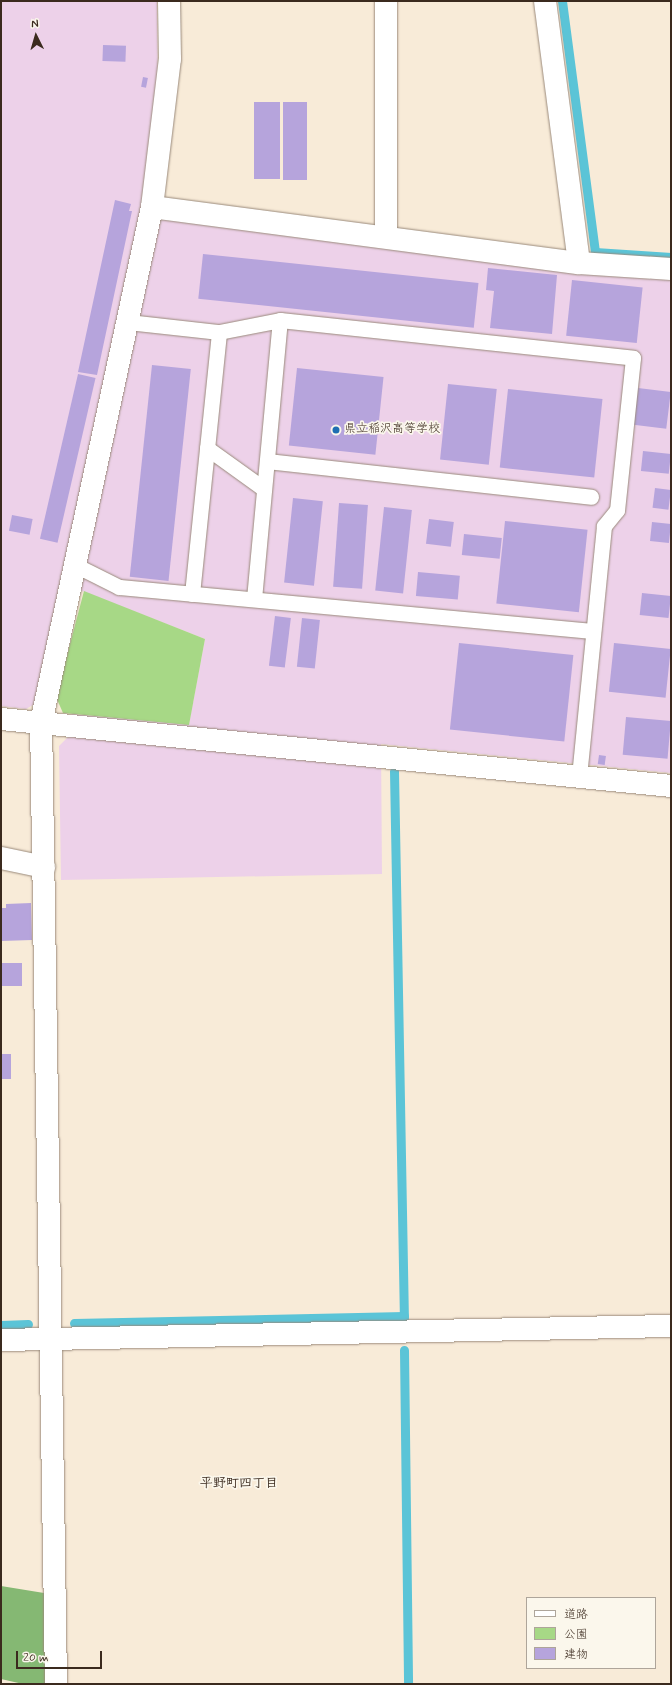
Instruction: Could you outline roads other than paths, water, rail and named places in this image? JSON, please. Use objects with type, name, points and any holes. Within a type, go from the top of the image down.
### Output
[{"type":"street","points":[[56,1684],[41,723],[152,207],[170,59],[169,1]]},
{"type":"street","points":[[386,1],[386,237]]},
{"type":"street","points":[[545,1],[579,263]]},
{"type":"street","points":[[152,207],[579,263],[671,269]]},
{"type":"street","points":[[1,719],[671,786]]},
{"type":"street","points":[[1,858],[44,867]]},
{"type":"street","points":[[1,1340],[671,1326]]},
{"type":"lane","points":[[128,322],[219,332],[280,320],[633,358],[616,510],[604,526],[578,777]]},
{"type":"lane","points":[[254,599],[280,320]]},
{"type":"lane","points":[[192,594],[219,332]]},
{"type":"lane","points":[[207,448],[264,490]]},
{"type":"lane","points":[[267,462],[591,497]]},
{"type":"lane","points":[[75,565],[119,587],[593,631]]},
{"type":"waterway","points":[[562,1],[595,252],[671,257]]},
{"type":"waterway","points":[[394,771],[404,1320]]},
{"type":"waterway","points":[[74,1323],[404,1316]]},
{"type":"waterway","points":[[1,1325],[28,1324]]},
{"type":"waterway","points":[[404,1350],[408,1684]]},
{"type":"place","name":"県立稲沢高等学校","points":[[336,430]]},
{"type":"district","name":"平野町四丁目","points":[[239,1484]]}]
